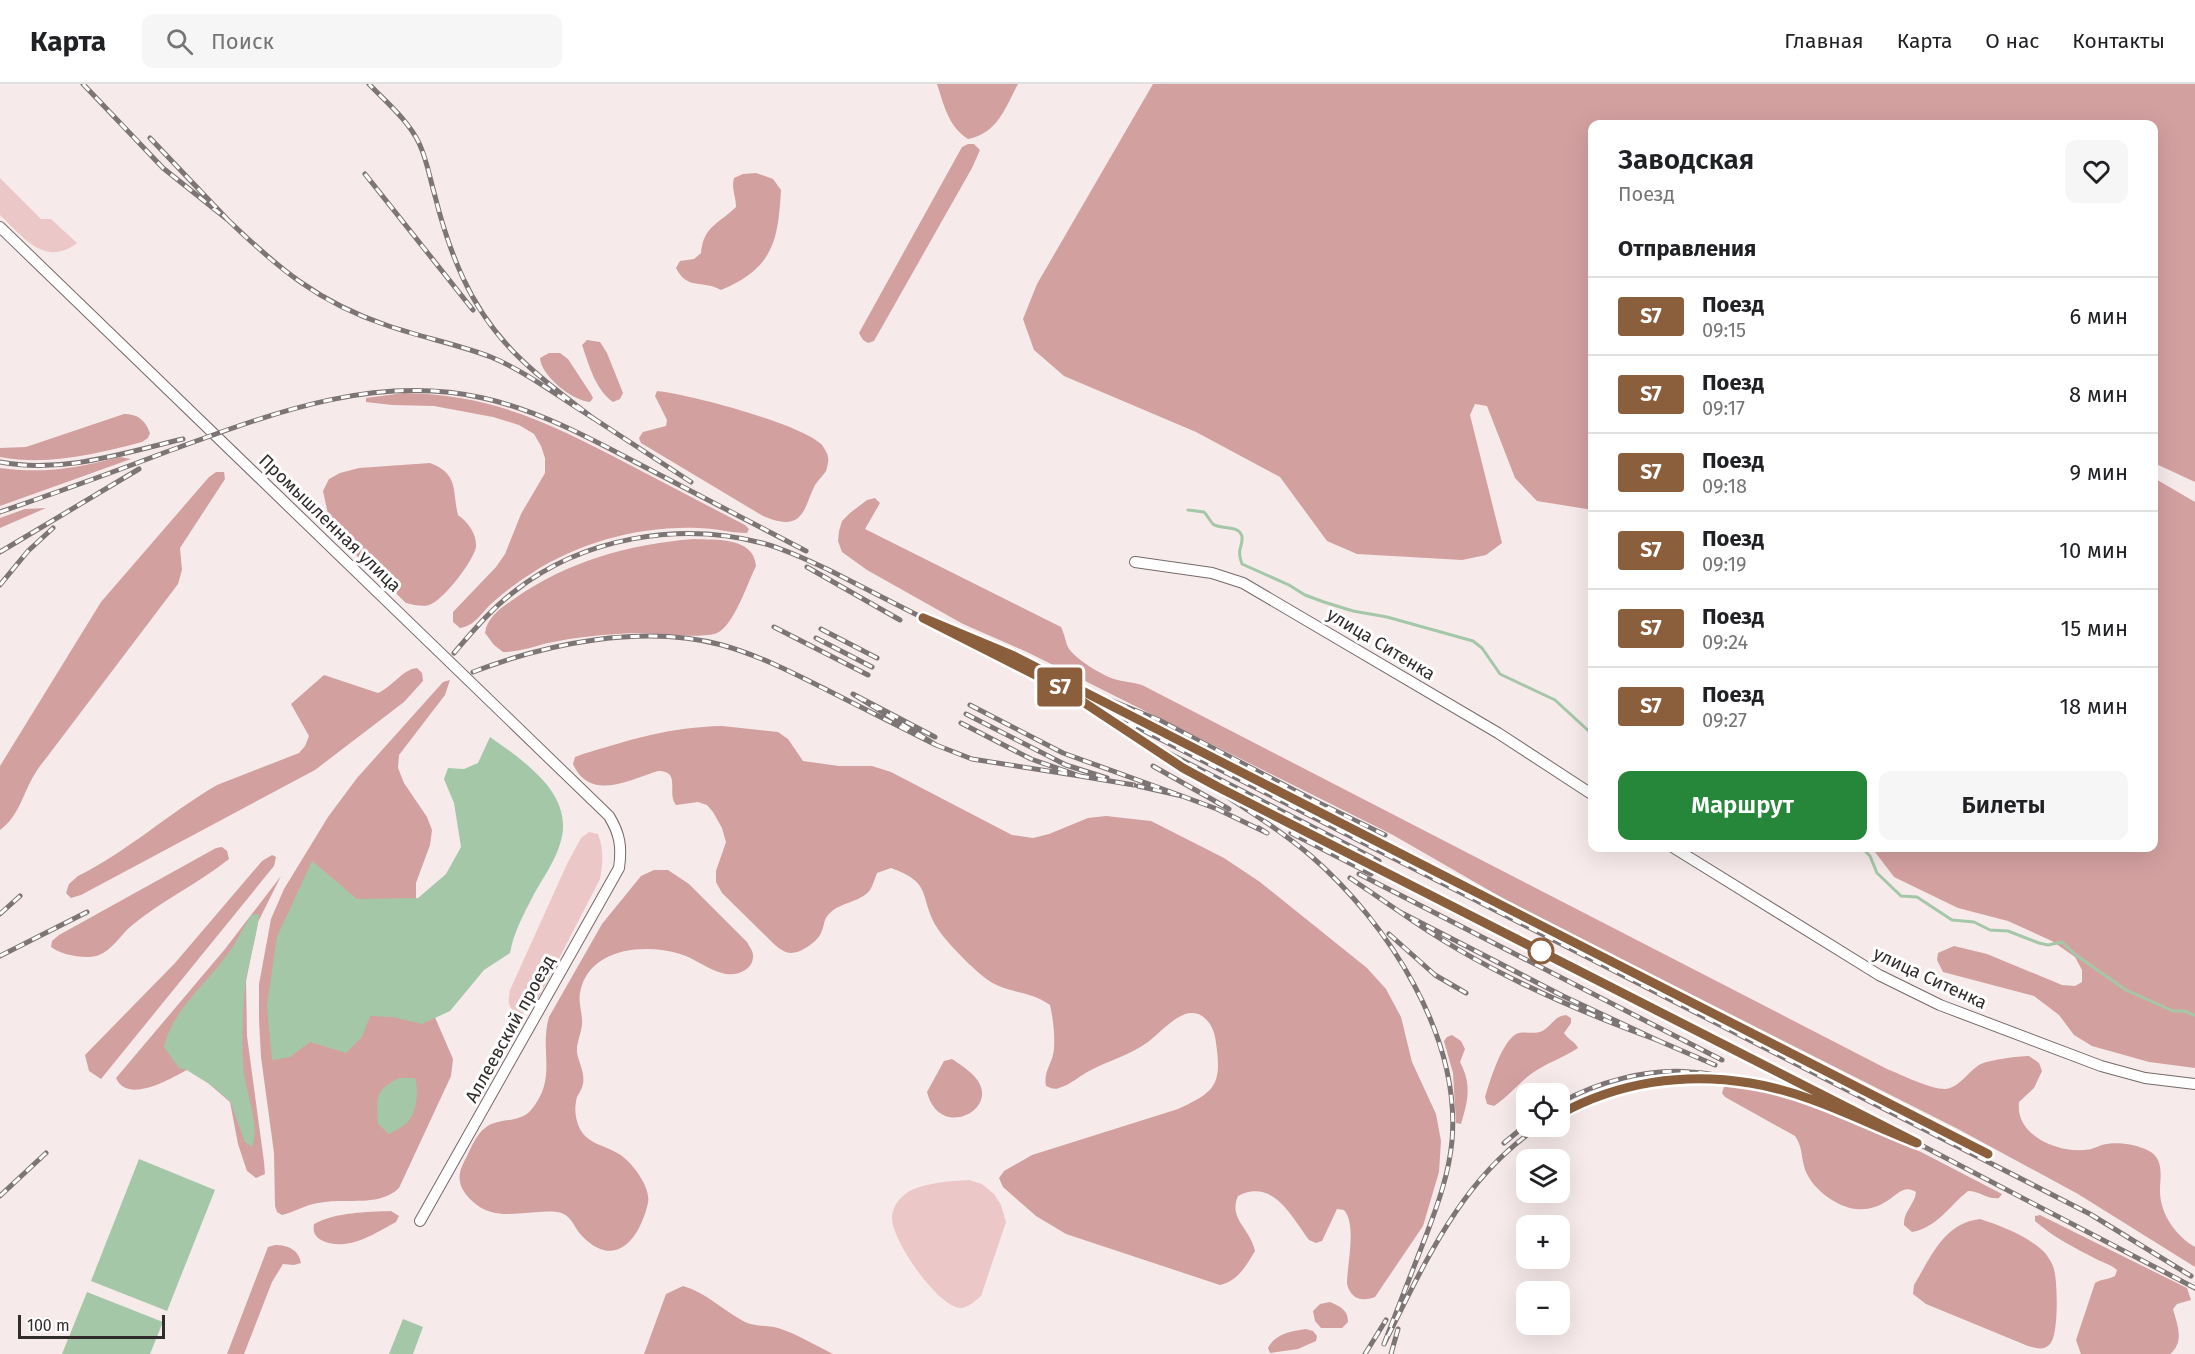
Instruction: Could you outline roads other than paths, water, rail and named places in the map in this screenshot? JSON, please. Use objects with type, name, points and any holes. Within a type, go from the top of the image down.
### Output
[{"type":"street","name":"Промышленная улица","points":[[0,227],[609,816],[618,832],[622,851]]},
{"type":"street","name":"улица Ситенка","points":[[1135,562],[1212,573],[1243,583],[1498,733],[1588,792]]},
{"type":"street","name":"Аллеевский проезд","points":[[420,1221],[619,868],[622,851]]},
{"type":"street","name":"улица Ситенка","points":[[1680,852],[1879,975],[1930,1000],[2101,1066],[2156,1080],[2195,1084]]},
{"type":"waterway","points":[[1188,510],[1204,512],[1216,526],[1238,530],[1242,537],[1240,551],[1242,564],[1289,585],[1305,595],[1353,611],[1387,617],[1473,641],[1482,648],[1500,674],[1555,700],[1588,730]]},
{"type":"waterway","points":[[1866,852],[1877,873],[1901,896],[1917,897],[1952,920],[1974,922],[1990,930],[2008,931],[2048,945],[2062,942],[2076,955],[2126,990],[2173,1011],[2184,1011],[2195,1015]]},
{"type":"railway","points":[[83,84],[163,168],[228,220],[150,138]]},
{"type":"railway","points":[[228,220],[300,282],[340,306],[386,325],[491,357],[530,378],[593,418],[535,372],[503,340],[489,322],[475,301],[455,258],[419,143],[403,119],[369,84]]},
{"type":"railway","points":[[365,174],[473,310]]},
{"type":"railway","points":[[0,512],[282,412],[361,394],[401,391],[442,392],[503,403],[562,425],[806,551]]},
{"type":"railway","points":[[593,418],[691,482]]},
{"type":"railway","points":[[0,462],[23,465],[69,464],[115,456],[183,439]]},
{"type":"railway","points":[[0,552],[139,469]]},
{"type":"railway","points":[[0,585],[28,551],[53,528]]},
{"type":"railway","points":[[454,653],[475,628],[515,591],[541,573],[570,558],[601,547],[632,539],[698,534],[730,537],[779,548],[829,570],[2090,1214],[2191,1276]]},
{"type":"railway","points":[[807,567],[900,620]]},
{"type":"railway","points":[[774,627],[868,675]]},
{"type":"railway","points":[[821,629],[877,658]]},
{"type":"railway","points":[[473,672],[532,653],[596,640],[660,636],[692,639],[736,649],[764,660],[936,745],[853,694],[935,737]]},
{"type":"railway","points":[[816,638],[872,667]]},
{"type":"railway","points":[[1068,683],[1159,720],[1315,801]]},
{"type":"railway","points":[[970,705],[1063,753],[1182,796],[1138,786]]},
{"type":"railway","points":[[966,714],[1066,765],[1107,778]]},
{"type":"railway","points":[[936,745],[972,759],[1080,776],[1031,759],[961,723]]},
{"type":"railway","points":[[1141,739],[1379,861]]},
{"type":"railway","points":[[1153,766],[1229,809]]},
{"type":"railway","points":[[1188,771],[1282,833],[1340,883],[1392,948],[1414,984],[1432,1022],[1445,1062],[1452,1101],[1451,1153],[1435,1211],[1384,1344],[1431,1253],[1467,1196],[1488,1171],[1525,1137]]},
{"type":"railway","points":[[1080,776],[1134,785]]},
{"type":"railway","points":[[1182,796],[1217,809],[1267,833],[1259,828]]},
{"type":"railway","points":[[1379,842],[1315,801],[1385,835]]},
{"type":"railway","points":[[1291,833],[1371,874]]},
{"type":"railway","points":[[1365,862],[1917,1143],[1822,1104],[1750,1083]]},
{"type":"railway","points":[[1359,874],[1722,1060]]},
{"type":"railway","points":[[1350,878],[1400,912],[1563,996],[1657,1040],[1524,985],[1461,951],[1400,912]]},
{"type":"railway","points":[[0,914],[20,896]]},
{"type":"railway","points":[[0,956],[87,912]]},
{"type":"railway","points":[[1389,934],[1435,975],[1466,993]]},
{"type":"railway","points":[[1657,1040],[1715,1065]]},
{"type":"railway","points":[[1570,1097],[1623,1078],[1658,1072],[1698,1073],[1750,1083],[1700,1080],[1653,1083],[1607,1093],[1570,1109]]},
{"type":"railway","points":[[1504,1143],[1516,1133]]},
{"type":"railway","points":[[1917,1143],[2195,1288]]},
{"type":"railway","points":[[0,1196],[46,1153]]},
{"type":"railway","points":[[1365,1354],[1386,1320]]},
{"type":"railway","points":[[1391,1354],[1398,1329]]},
{"type":"train","name":"S7","points":[[1570,1109],[1608,1093],[1650,1083],[1693,1078],[1713,1079],[1750,1083],[1784,1092],[1822,1104],[1917,1143],[1218,787],[1183,768],[1065,690],[923,618],[1014,656],[1988,1154]]}]
